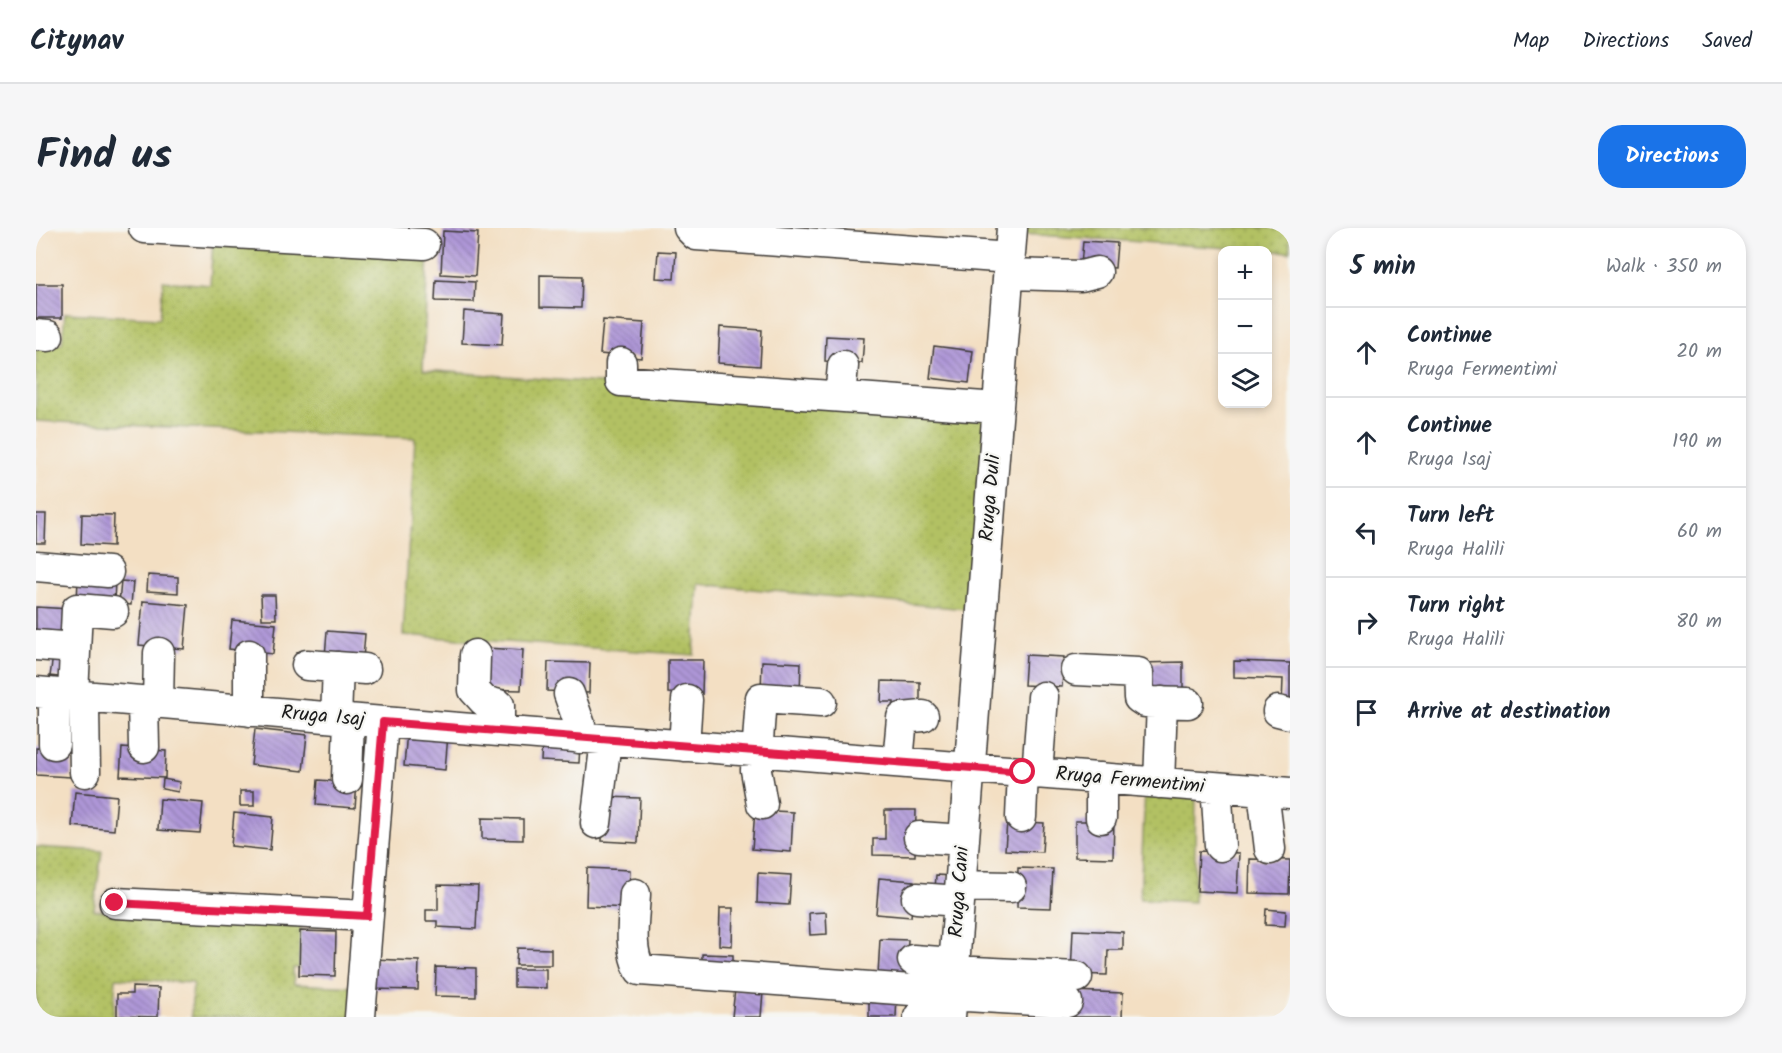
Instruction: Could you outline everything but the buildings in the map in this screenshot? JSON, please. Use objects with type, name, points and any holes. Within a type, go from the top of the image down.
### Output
[{"type":"street","points":[[144,228],[424,244]]},
{"type":"street","name":"Rruga Duli","points":[[970,768],[1012,228]]},
{"type":"street","points":[[692,231],[873,236],[1009,266],[1081,276],[1097,272]]},
{"type":"street","points":[[621,363],[621,381],[840,396],[945,395],[998,408]]},
{"type":"street","points":[[840,396],[843,366]]},
{"type":"street","points":[[739,370],[738,377],[762,379],[762,390]]},
{"type":"street","points":[[36,566],[108,572]]},
{"type":"street","points":[[54,744],[77,609],[114,612]]},
{"type":"street","points":[[144,747],[159,652]]},
{"type":"street","points":[[249,655],[249,711]]},
{"type":"street","points":[[475,655],[474,690],[484,700],[499,705],[499,731]]},
{"type":"street","points":[[307,665],[352,668],[342,719],[347,779]]},
{"type":"street","points":[[1076,670],[1138,673],[1139,698],[1145,702],[1175,702],[1159,783]]},
{"type":"street","points":[[61,694],[84,707],[85,772]]},
{"type":"street","name":"Rruga Isaj","points":[[61,694],[342,719],[970,768]]},
{"type":"street","points":[[569,694],[580,725],[593,739],[596,823]]},
{"type":"street","points":[[1021,817],[1043,697]]},
{"type":"street","points":[[762,804],[756,770],[761,698],[821,702]]},
{"type":"street","points":[[684,746],[687,700]]},
{"type":"street","points":[[898,762],[902,718],[922,716]]},
{"type":"street","points":[[360,1017],[383,722]]},
{"type":"street","name":"Rruga Fermentimi","points":[[970,768],[1218,788],[1277,807]]},
{"type":"street","name":"Rruga Cani","points":[[953,986],[970,768]]},
{"type":"street","points":[[1101,778],[1101,818]]},
{"type":"street","points":[[1218,788],[1220,846]]},
{"type":"street","points":[[1270,849],[1277,807]]},
{"type":"street","points":[[919,837],[964,840]]},
{"type":"street","points":[[918,898],[1011,887]]},
{"type":"street","points":[[634,894],[633,947],[640,970],[1072,990]]},
{"type":"street","points":[[115,903],[367,916]]},
{"type":"street","points":[[913,960],[953,986]]},
{"type":"street","points":[[919,1017],[942,1004],[953,986]]},
{"type":"green space","points":[[1025,228],[1290,228],[1290,252],[1272,251],[1272,246],[1218,247],[1024,234]]},
{"type":"green space","points":[[213,240],[428,253],[423,370],[976,411],[985,414],[976,610],[698,584],[694,655],[403,635],[415,438],[36,421],[36,342],[62,344],[65,313],[160,318],[163,281],[210,285]]},
{"type":"green space","points":[[1145,790],[1196,796],[1194,902],[1140,899]]},
{"type":"green space","points":[[36,847],[102,851],[94,910],[301,920],[301,968],[293,968],[294,984],[356,987],[354,1017],[191,1017],[193,983],[116,978],[113,1017],[36,1017]]},
{"type":"route","points":[[115,903],[367,916],[383,722],[1023,772]]}]
